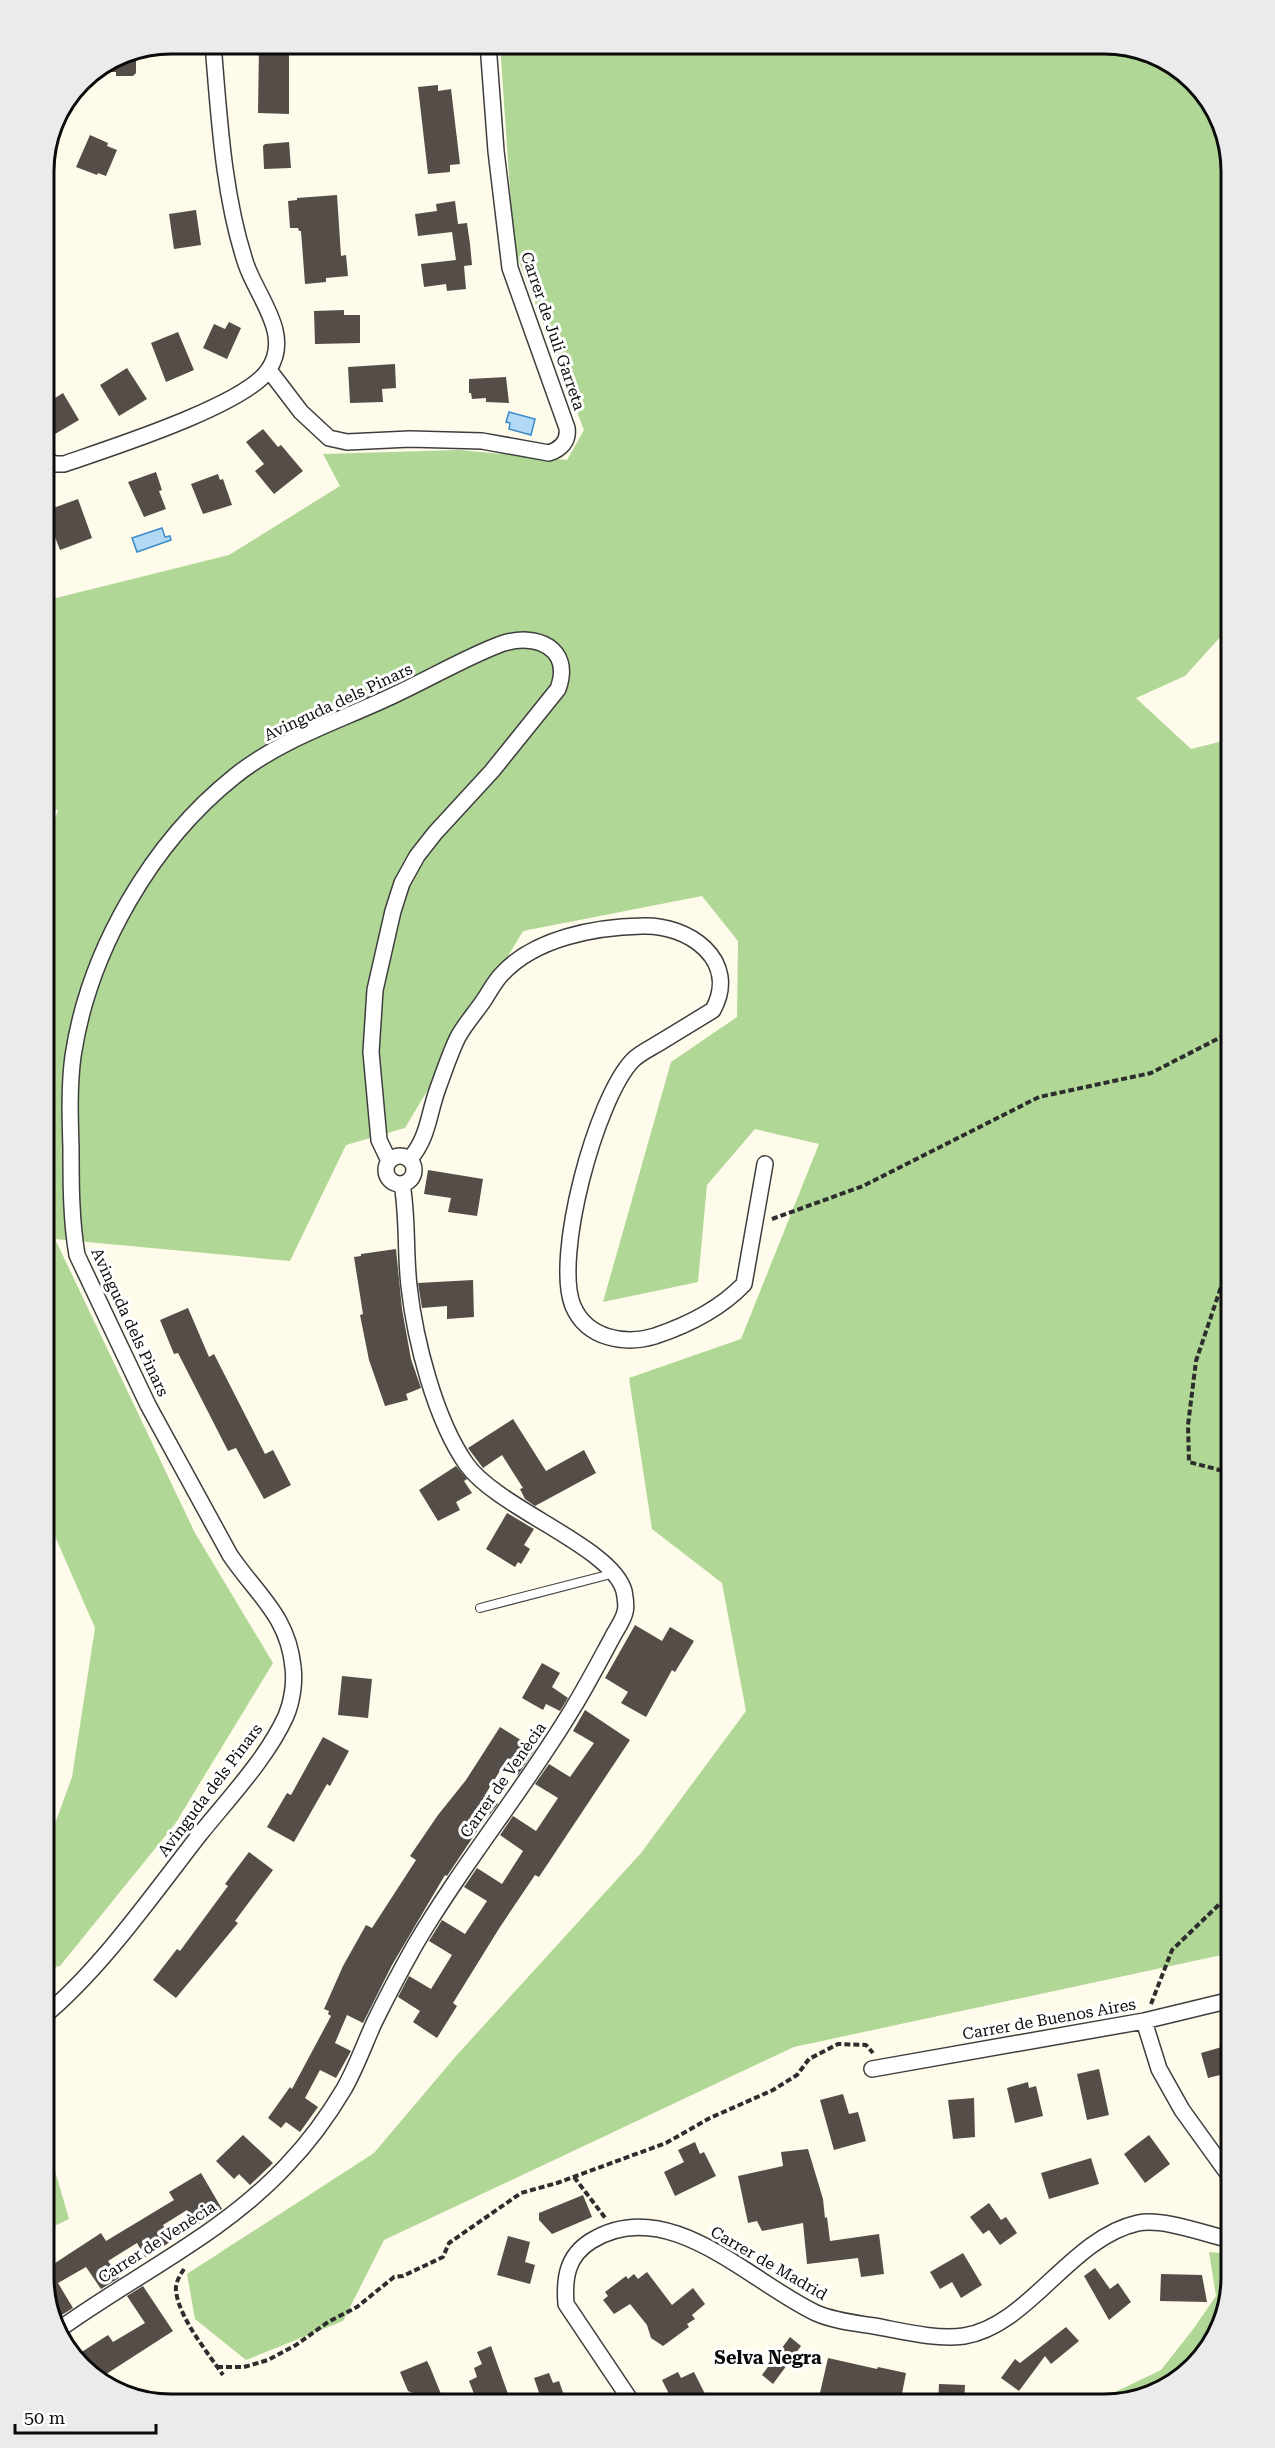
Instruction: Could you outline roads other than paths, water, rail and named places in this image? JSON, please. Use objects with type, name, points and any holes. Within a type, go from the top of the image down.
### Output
[{"type":"street","points":[[54,464],[64,464],[159,431],[232,398],[255,383],[269,370],[277,352],[277,334],[246,266],[233,216],[214,54]]},
{"type":"street","name":"Carrer de Juli Garreta","points":[[269,370],[314,426],[329,438],[347,442],[410,439],[482,441],[549,453],[566,441],[567,428],[525,314],[506,252],[489,54]]},
{"type":"street","name":"Avinguda dels Pinars","points":[[54,2008],[104,1954],[258,1761],[286,1717],[293,1684],[291,1653],[287,1636],[278,1616],[230,1555],[148,1405],[77,1255],[73,1234],[70,1162],[71,1080],[73,1054],[92,985],[113,930],[136,888],[183,825],[236,775],[263,756],[305,734],[347,717],[502,644],[531,639],[549,646],[558,654],[562,664],[562,677],[558,689],[492,771],[417,856],[402,884],[393,911],[375,990],[371,1052],[379,1140],[389,1161]]},
{"type":"street","points":[[410,1159],[426,1133],[437,1090],[458,1038],[502,974],[526,955],[573,935],[644,925],[675,932],[698,943],[708,951],[717,963],[722,981],[721,996],[714,1010],[633,1059],[605,1107],[582,1176],[568,1265],[573,1305],[580,1319],[615,1340],[643,1339],[664,1333],[714,1310],[744,1284],[765,1164]]},
{"type":"street","points":[[397,1156],[410,1159],[414,1167],[413,1176],[402,1184],[393,1182],[387,1175],[389,1161],[397,1156]]},
{"type":"street","points":[[402,1184],[407,1215],[409,1283],[413,1314],[423,1355],[447,1431],[469,1467],[496,1494],[600,1558],[616,1573]]},
{"type":"street","name":"Carrer de Venècia","points":[[65,2325],[219,2224],[274,2179],[317,2130],[346,2085],[377,2018],[451,1885],[550,1745],[591,1678],[625,1612],[625,1597],[616,1573]]},
{"type":"street","name":"Carrer de Buenos Aires","points":[[879,2068],[1144,2021],[1221,2003]]},
{"type":"street","points":[[1144,2021],[1159,2069],[1182,2110],[1221,2163]]},
{"type":"street","name":"Carrer de Madrid","points":[[626,2394],[566,2304],[564,2284],[570,2261],[583,2246],[600,2235],[657,2227],[692,2239],[819,2314],[874,2326],[941,2336],[964,2336],[1000,2321],[1091,2246],[1121,2229],[1138,2223],[1162,2223],[1221,2237]]},
{"type":"lane","points":[[480,1608],[616,1573]]},
{"type":"water","points":[[509,412],[535,419],[531,435],[509,429],[510,423],[506,422]]},
{"type":"water","points":[[162,528],[165,537],[170,536],[171,540],[137,552],[132,538]]},
{"type":"district","name":"Selva Negra","points":[[768,2357]]}]
